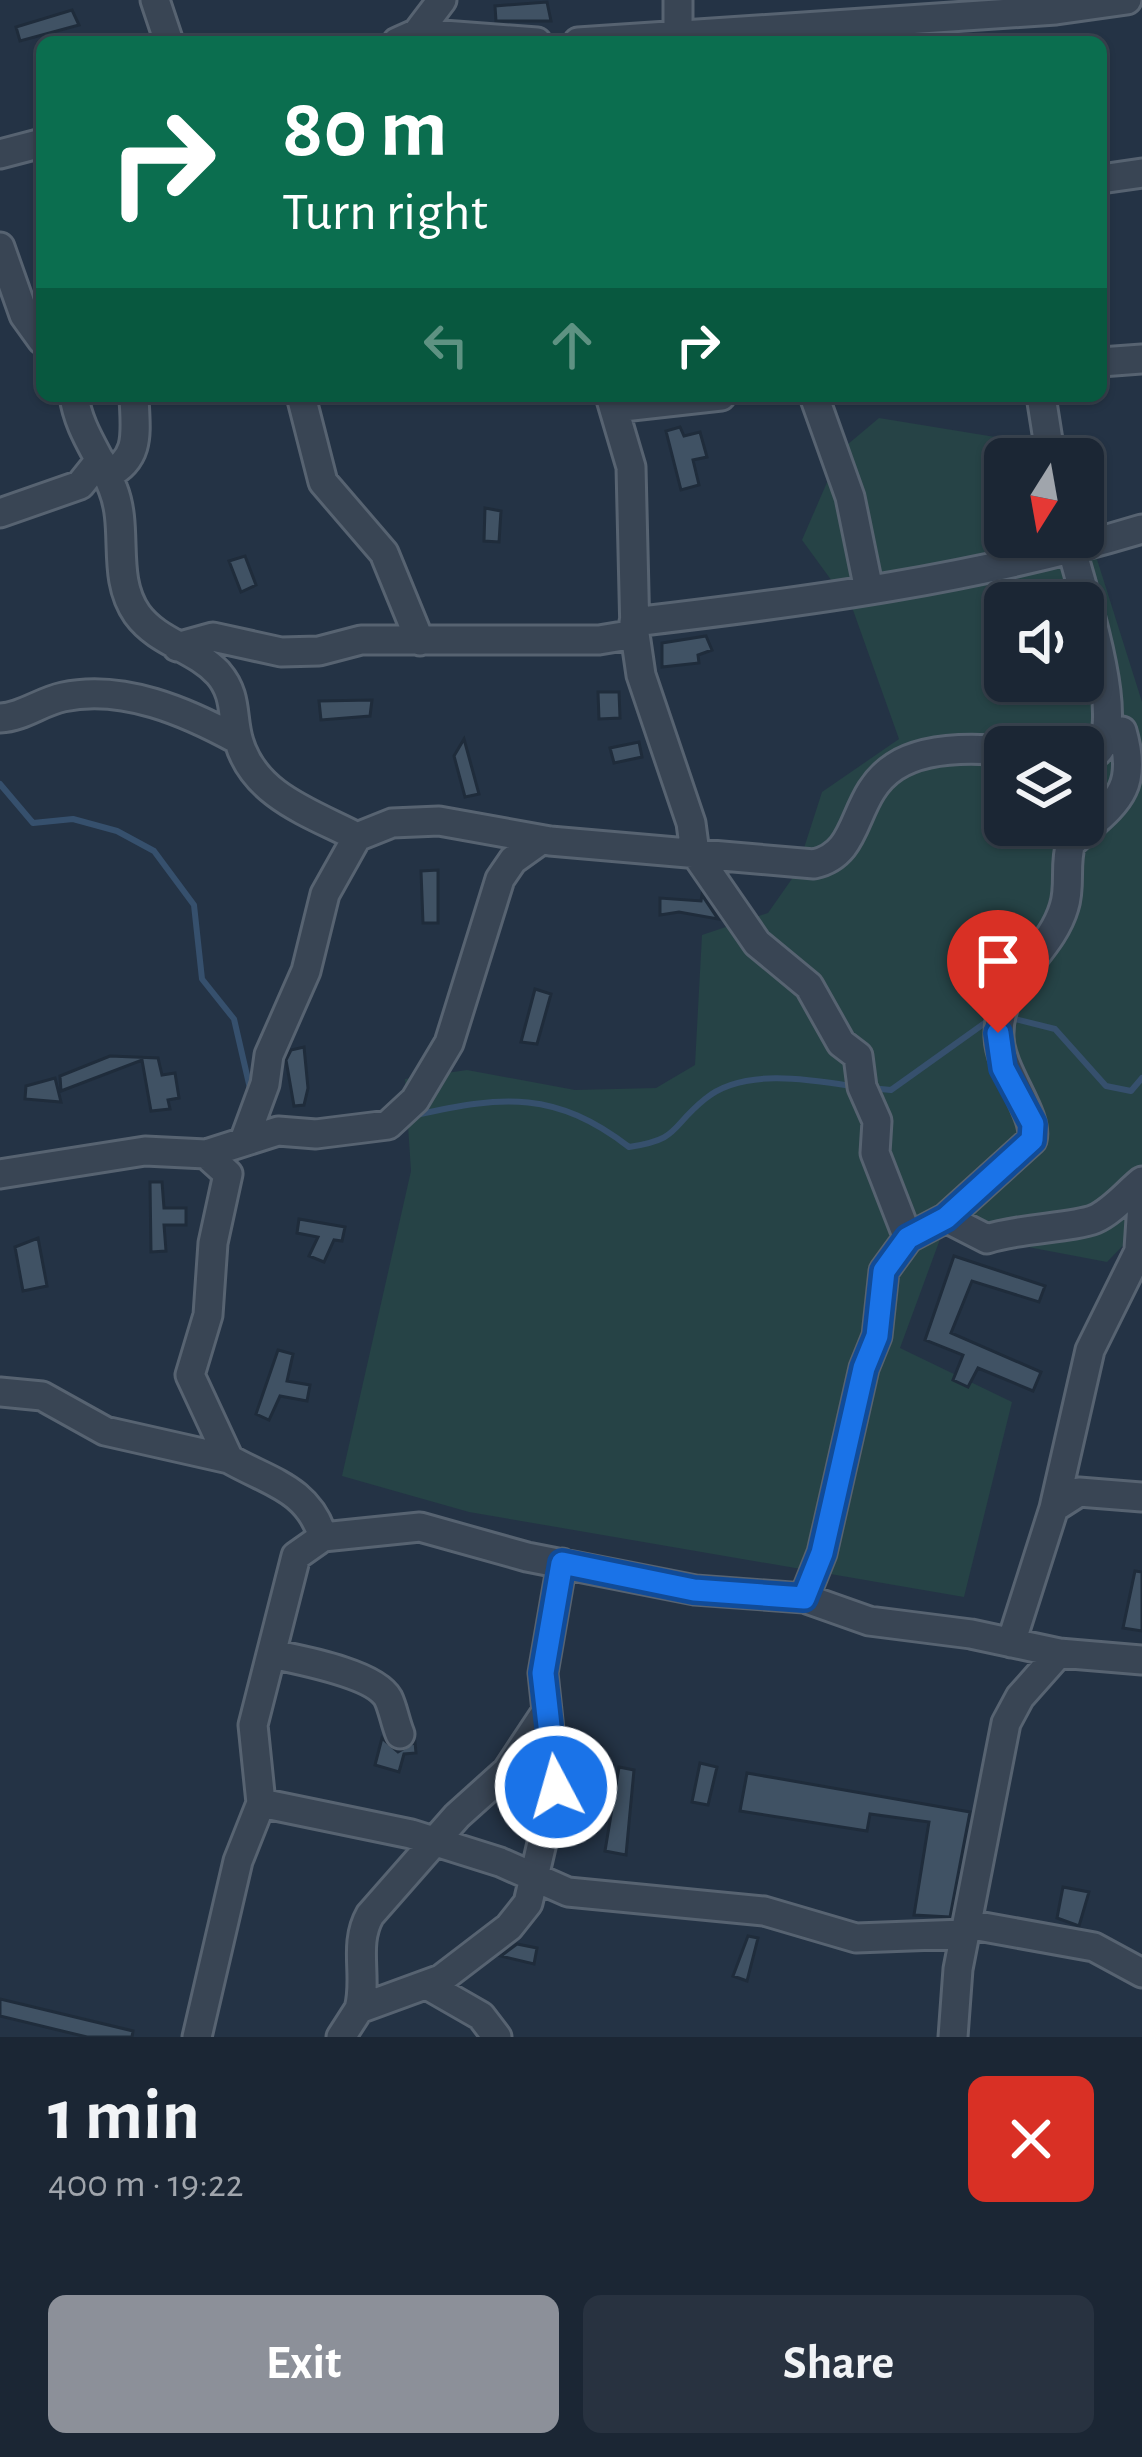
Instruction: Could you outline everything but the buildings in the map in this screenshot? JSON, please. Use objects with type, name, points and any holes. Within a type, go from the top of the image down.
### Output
[{"type":"street","points":[[155,0],[167,36]]},
{"type":"street","points":[[409,36],[442,0]]},
{"type":"street","points":[[678,0],[692,36]]},
{"type":"street","points":[[754,36],[967,29],[1127,0]]},
{"type":"street","points":[[0,154],[36,145]]},
{"type":"street","points":[[1107,177],[1142,173]]},
{"type":"street","points":[[0,247],[22,316]]},
{"type":"street","points":[[1107,362],[1142,359]]},
{"type":"street","points":[[76,402],[84,435],[104,468],[122,524],[126,594],[139,616],[218,673],[235,701],[238,740],[254,777],[282,799],[357,837]]},
{"type":"street","points":[[0,513],[80,485],[104,468],[125,466],[136,446],[134,402]]},
{"type":"street","points":[[303,402],[323,482],[384,553],[420,641]]},
{"type":"street","points":[[612,402],[631,466],[634,628],[641,675],[691,823],[695,853],[745,928],[809,986],[841,1043],[858,1056],[862,1087],[877,1121],[874,1153],[908,1238]]},
{"type":"street","points":[[816,402],[850,496],[869,590]]},
{"type":"street","points":[[1042,402],[1048,438]]},
{"type":"street","points":[[1104,537],[1142,529]]},
{"type":"street","points":[[176,647],[213,637],[281,652],[319,651],[362,640],[599,640],[634,628],[869,590],[1009,558]]},
{"type":"street","points":[[804,1598],[822,1553],[864,1368],[877,1336],[884,1271],[908,1238],[946,1218],[1032,1140],[1033,1124],[1003,1068],[1002,1015],[1020,970],[1064,909],[1071,843],[1122,797],[1131,764],[1109,646],[1075,558]]},
{"type":"street","points":[[0,718],[20,716],[65,696],[133,697],[203,721],[238,740]]},
{"type":"street","points":[[1104,750],[1122,731]]},
{"type":"street","points":[[244,1141],[265,1084],[269,1055],[306,971],[325,894],[357,837],[392,823],[439,820],[541,840],[814,864],[832,860],[866,792],[886,770],[936,748],[984,750]]},
{"type":"street","points":[[0,1174],[145,1150],[206,1154],[278,1131],[316,1134],[378,1128],[415,1100],[449,1043],[500,879],[513,860],[541,840]]},
{"type":"street","points":[[206,1154],[228,1174],[213,1243],[208,1315],[190,1375],[229,1459]]},
{"type":"street","points":[[946,1218],[987,1238],[1031,1226],[1082,1223],[1108,1212],[1142,1181]]},
{"type":"street","points":[[1010,1643],[1054,1508],[1090,1350],[1141,1247],[1142,1204]]},
{"type":"street","points":[[0,1392],[41,1396],[105,1431],[229,1459],[288,1487],[308,1504],[322,1537]]},
{"type":"street","points":[[1054,1508],[1079,1492],[1142,1497]]},
{"type":"street","points":[[197,2037],[238,1861],[261,1803],[253,1725],[296,1556],[322,1537],[407,1526],[694,1590],[804,1598],[869,1621],[1059,1653],[1142,1660]]},
{"type":"street","points":[[358,2009],[427,1985],[509,1927],[537,1881],[556,1787],[546,1712],[545,1654],[562,1563]]},
{"type":"street","points":[[953,2037],[966,1929],[1006,1723],[1020,1697],[1059,1653]]},
{"type":"street","points":[[272,1654],[338,1671],[379,1688],[388,1697],[400,1734]]},
{"type":"street","points":[[341,2037],[364,1991],[362,1930],[386,1894],[423,1861],[434,1841],[507,1771],[546,1712]]},
{"type":"street","points":[[261,1803],[434,1841],[500,1862],[537,1881],[604,1898],[764,1911],[856,1938],[966,1929],[1094,1947],[1142,1973]]},
{"type":"street","points":[[427,1985],[481,2016],[497,2037]]},
{"type":"green space","points":[[879,418],[1001,438],[984,438],[984,558],[1097,558],[1142,702],[1142,1226],[1107,1262],[943,1231],[900,1348],[1012,1402],[964,1597],[469,1512],[342,1476],[411,1171],[405,1079],[467,1070],[575,1090],[656,1088],[695,1065],[702,935],[768,913],[796,873],[822,792],[899,739],[853,610],[802,540],[841,450]]},
{"type":"waterway","points":[[0,784],[33,823],[73,819],[117,831],[154,851],[194,905],[202,979],[234,1019],[252,1097]]},
{"type":"waterway","points":[[1007,1017],[1055,1029],[1106,1086],[1131,1091],[1142,1078]]},
{"type":"waterway","points":[[870,1088],[891,1090],[989,1020]]},
{"type":"waterway","points":[[416,1115],[476,1104],[528,1103],[577,1116],[629,1147],[666,1136],[705,1099],[737,1083],[776,1078],[851,1086]]},
{"type":"route","points":[[556,1787],[543,1673],[562,1563],[694,1590],[804,1598],[806,1582],[822,1553],[864,1368],[877,1336],[884,1271],[908,1238],[946,1218],[1032,1140],[1033,1124],[1003,1068],[998,1033]]}]
